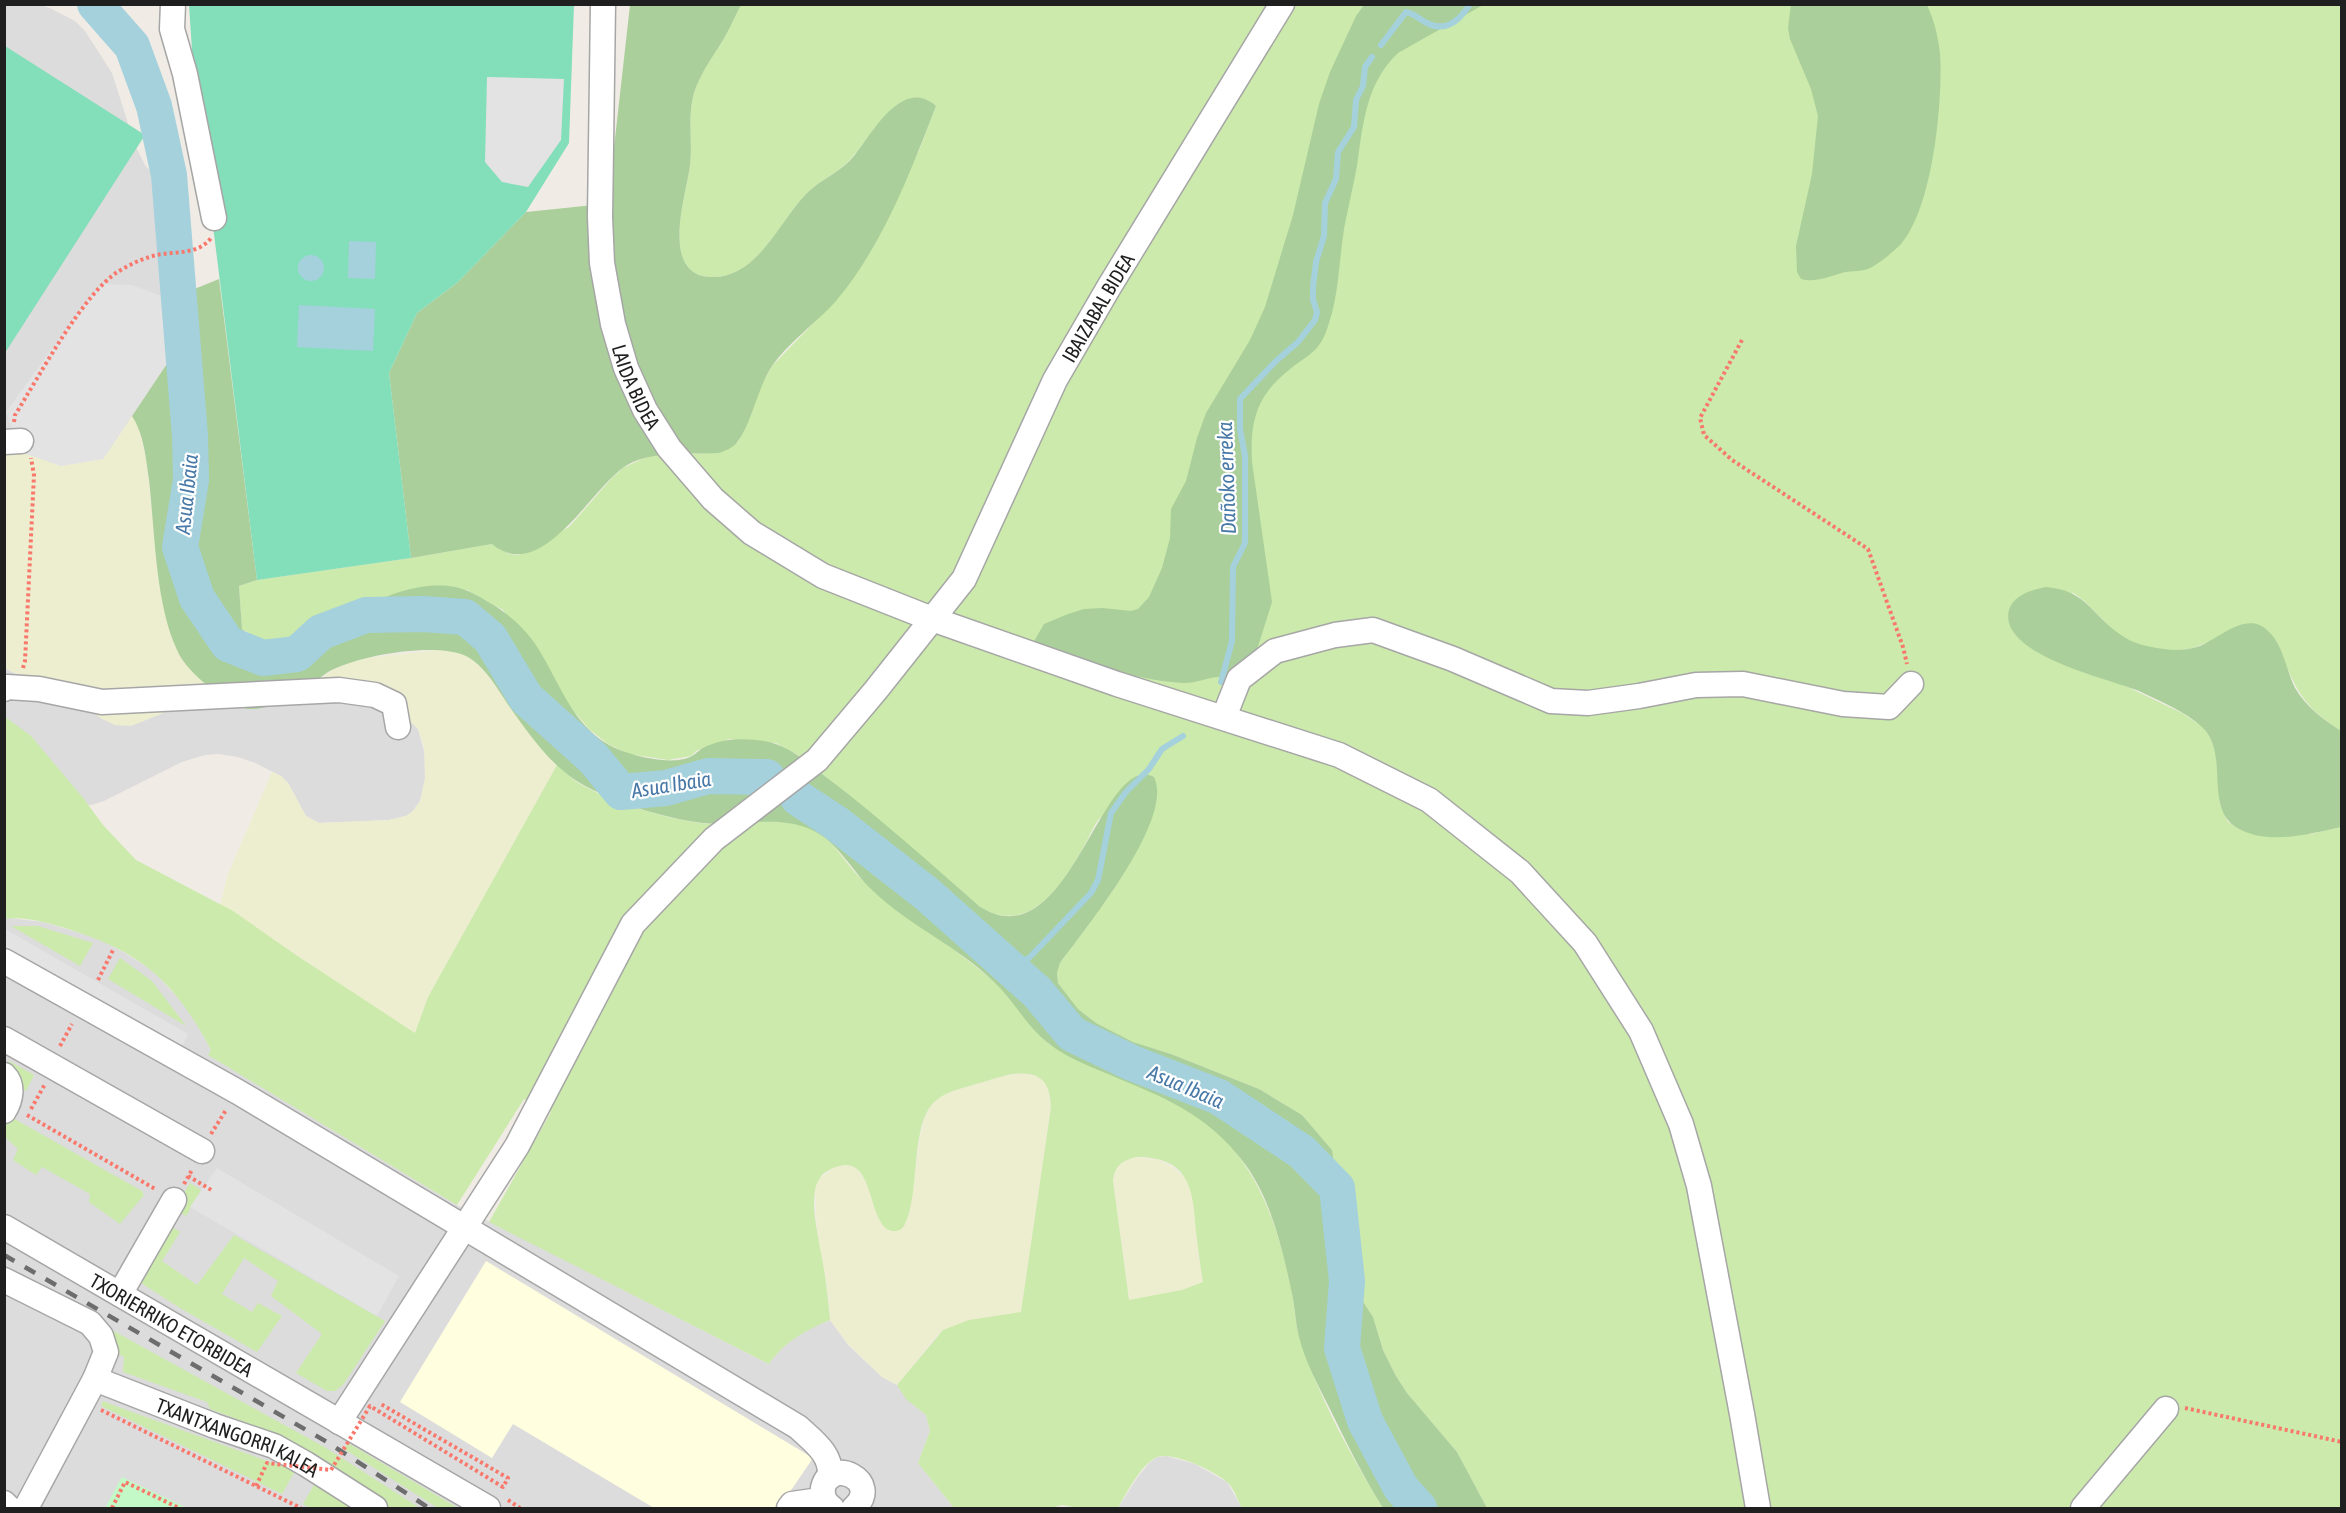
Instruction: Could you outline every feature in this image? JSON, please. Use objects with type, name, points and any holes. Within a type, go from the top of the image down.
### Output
[{"type":"street","points":[[173,4],[172,29],[185,74],[214,218]]},
{"type":"street","name":"LAIDA BIDEA","points":[[603,4],[600,217],[602,263],[613,324],[626,368],[645,410],[669,448],[713,499],[752,532],[823,576],[932,619],[1117,684],[1339,755],[1429,800],[1520,872],[1585,943],[1641,1031],[1681,1124],[1701,1197],[1758,1509]]},
{"type":"street","name":"IBAIZABAL BIDEA","points":[[339,1422],[517,1146],[633,924],[714,839],[817,760],[964,579],[1055,380],[1109,287],[1282,4]]},
{"type":"street","points":[[1224,717],[1239,679],[1275,651],[1335,635],[1373,630],[1453,659],[1551,701],[1588,703],[1696,685],[1743,684],[1843,704],[1889,707],[1911,684]]},
{"type":"street","points":[[6,688],[39,689],[102,702],[339,690],[375,695],[394,704],[398,727]]},
{"type":"street","points":[[4,961],[238,1092],[798,1427],[827,1456],[831,1468],[830,1477],[825,1484],[822,1505],[792,1504],[789,1509]]},
{"type":"street","points":[[4,1039],[208,1141]]},
{"type":"street","points":[[4,1075],[10,1085],[9,1102],[4,1111]]},
{"type":"street","points":[[120,1294],[179,1191]]},
{"type":"street","name":"TXORIERRIKO ETORBIDEA","points":[[4,1227],[488,1509]]},
{"type":"street","points":[[4,1280],[90,1323],[101,1336],[106,1352],[95,1386],[26,1509]]},
{"type":"street","name":"TXANTXANGORRI KALEA","points":[[95,1386],[274,1446],[375,1509]]},
{"type":"street","points":[[2084,1509],[2166,1410]]},
{"type":"street","points":[[830,1477],[846,1473],[858,1479],[862,1491],[854,1509]]},
{"type":"street","points":[[4,1503],[9,1509]]},
{"type":"path","points":[[6,688],[21,674],[26,660],[34,475],[33,462],[13,441],[15,415],[73,322],[102,284],[138,260],[197,250]]},
{"type":"path","points":[[1742,340],[1700,418],[1704,435],[1732,460],[1868,549],[1903,647],[1911,684]]},
{"type":"path","points":[[98,980],[113,950]]},
{"type":"path","points":[[62,1042],[77,1016]]},
{"type":"path","points":[[48,1079],[27,1116],[179,1191],[188,1176],[213,1191]]},
{"type":"path","points":[[208,1141],[228,1106]]},
{"type":"path","points":[[95,1386],[256,1486],[301,1509]]},
{"type":"path","points":[[256,1486],[267,1463],[331,1470],[370,1406],[503,1487],[508,1478],[379,1403]]},
{"type":"path","points":[[2166,1410],[2187,1408],[2342,1442]]},
{"type":"path","points":[[112,1509],[125,1482],[179,1509]]},
{"type":"path","points":[[288,1509],[291,1503]]},
{"type":"shaded area","points":[[4,5],[40,5],[50,8],[75,21],[85,31],[112,73],[135,145],[145,165],[154,175],[162,179],[176,260],[170,299],[168,362],[103,459],[49,463],[5,446]]},
{"type":"shaded area","points":[[487,77],[564,79],[561,140],[528,187],[502,182],[485,162]]},
{"type":"shaded area","points":[[102,284],[132,285],[170,299],[171,337],[168,362],[103,459],[61,466],[21,452],[6,412],[82,307]]},
{"type":"shaded area","points":[[132,416],[138,425],[146,458],[159,577],[190,669],[209,687],[161,714],[131,726],[115,725],[102,719],[44,678],[14,673],[5,668],[5,446],[61,466],[103,459]]},
{"type":"shaded area","points":[[438,650],[469,657],[482,668],[532,737],[557,765],[428,997],[415,1033],[218,912],[228,874],[272,772],[281,776],[288,783],[306,816],[319,823],[389,820],[406,816],[413,811],[420,801],[425,779],[424,747],[418,729],[405,716],[310,686],[333,670],[351,662],[374,657]]},
{"type":"shaded area","points":[[4,668],[14,673],[44,678],[161,714],[209,687],[291,697],[364,702],[405,716],[418,729],[426,759],[425,779],[420,801],[406,816],[389,820],[319,823],[306,816],[288,783],[281,776],[255,763],[219,754],[205,755],[182,762],[104,801],[91,805],[78,805],[5,738]]},
{"type":"shaded area","points":[[4,919],[43,922],[100,939],[125,953],[152,970],[182,1002],[211,1050],[209,1055],[457,1205],[769,1364],[777,1352],[789,1342],[810,1328],[830,1320],[848,1345],[882,1377],[897,1385],[907,1399],[926,1415],[930,1431],[918,1463],[954,1508],[5,1508]]},
{"type":"shaded area","points":[[5,929],[188,1034],[181,1048],[5,947]]},
{"type":"shaded area","points":[[1024,1073],[1039,1077],[1047,1084],[1051,1107],[1021,1313],[969,1320],[937,1335],[897,1385],[882,1377],[848,1344],[830,1320],[828,1293],[817,1232],[815,1188],[819,1178],[836,1166],[855,1167],[864,1178],[884,1225],[909,1214],[920,1137],[931,1105],[953,1091],[1003,1076]]},
{"type":"shaded area","points":[[1136,1157],[1158,1160],[1170,1165],[1186,1178],[1194,1199],[1203,1282],[1182,1290],[1129,1301],[1113,1181],[1117,1166],[1123,1161]]},
{"type":"shaded area","points":[[217,1168],[399,1276],[377,1316],[190,1207]]},
{"type":"shaded area","points":[[486,1261],[813,1458],[779,1508],[654,1508],[513,1424],[492,1458],[400,1402]]},
{"type":"shaded area","points":[[1166,1456],[1195,1464],[1227,1482],[1242,1508],[1118,1508],[1149,1463],[1157,1457]]},
{"type":"green space","points":[[1791,4],[1927,5],[1932,16],[1940,53],[1940,98],[1934,153],[1921,205],[1912,227],[1901,244],[1872,267],[1812,280],[1801,279],[1797,272],[1796,246],[1812,174],[1818,116],[1811,89],[1790,39],[1788,28]]},
{"type":"green space","points":[[189,5],[574,5],[569,143],[526,212],[458,282],[417,313],[389,373],[411,558],[257,580],[193,65]]},
{"type":"green space","points":[[630,5],[741,5],[701,77],[692,102],[690,165],[682,212],[680,247],[685,262],[694,272],[709,277],[725,276],[740,270],[753,260],[805,195],[849,162],[879,123],[900,103],[911,98],[923,99],[936,106],[894,208],[868,256],[836,301],[772,366],[743,433],[734,445],[719,453],[661,455],[629,464],[615,475],[548,543],[530,552],[511,554],[492,544],[411,558],[389,373],[417,313],[458,282],[526,212],[594,205],[610,183]]},
{"type":"green space","points":[[741,5],[2341,5],[2341,731],[2307,702],[2293,681],[2276,640],[2218,641],[2180,650],[2162,650],[2145,646],[2121,636],[2072,592],[2117,682],[2182,713],[2203,727],[2216,753],[2220,804],[2228,822],[2241,830],[2311,834],[2341,827],[2341,1508],[1487,1508],[1457,1452],[1407,1393],[1383,1350],[1373,1317],[1362,1300],[1353,1272],[1332,1150],[1302,1115],[1259,1089],[1171,1054],[1133,1042],[1096,1023],[1078,1009],[1058,983],[1057,973],[1060,963],[1130,863],[1141,842],[1157,796],[1100,818],[1065,876],[1042,903],[1013,916],[997,914],[979,906],[840,788],[798,755],[776,743],[729,739],[696,751],[691,756],[668,760],[629,754],[608,744],[589,729],[573,710],[503,610],[467,590],[402,592],[368,605],[309,633],[283,641],[263,641],[242,629],[239,586],[257,580],[492,544],[509,554],[519,555],[569,527],[623,468],[654,455],[719,453],[738,442],[759,390],[772,366],[836,300],[875,244],[920,148],[936,106],[923,99],[911,98],[889,112],[849,161],[805,195],[764,248],[740,270],[725,276],[709,277],[694,272],[685,262],[680,247],[682,212],[690,165],[692,102],[701,77]]},
{"type":"green space","points":[[1364,5],[1483,5],[1398,53],[1379,77],[1364,120],[1344,229],[1335,300],[1326,333],[1314,351],[1289,370],[1269,390],[1257,411],[1252,434],[1252,462],[1272,602],[1255,656],[1238,678],[1214,677],[1184,683],[1126,674],[1033,643],[1044,624],[1068,614],[1084,609],[1102,608],[1131,611],[1138,609],[1149,597],[1162,568],[1170,538],[1171,509],[1186,481],[1206,413],[1250,340],[1265,307],[1293,215],[1319,104],[1330,72],[1356,16]]},
{"type":"green space","points":[[5,46],[145,135],[5,353]]},
{"type":"green space","points":[[219,279],[257,580],[239,586],[242,629],[255,638],[271,642],[292,639],[405,590],[438,586],[465,590],[479,596],[514,620],[537,647],[577,716],[597,737],[609,745],[638,756],[674,760],[684,759],[714,743],[728,740],[743,739],[773,743],[807,762],[868,810],[979,906],[1010,916],[1037,907],[1060,884],[1117,794],[1135,777],[1154,777],[1157,796],[1152,819],[1140,845],[1106,900],[1060,963],[1057,973],[1058,983],[1078,1009],[1096,1023],[1133,1042],[1171,1054],[1259,1089],[1302,1115],[1332,1150],[1353,1272],[1362,1300],[1373,1317],[1383,1350],[1407,1393],[1457,1452],[1487,1508],[1383,1508],[1355,1459],[1308,1364],[1299,1337],[1284,1257],[1269,1208],[1254,1178],[1230,1146],[1198,1118],[1181,1108],[1064,1054],[1052,1046],[1036,1032],[1009,998],[980,969],[886,903],[837,849],[821,835],[789,823],[701,823],[646,811],[610,798],[580,783],[559,767],[532,738],[479,666],[466,656],[453,652],[419,650],[363,659],[325,674],[305,690],[290,698],[257,709],[244,708],[233,703],[194,674],[177,650],[164,610],[145,455],[142,439],[132,416],[168,362],[171,337],[170,299]]},
{"type":"green space","points":[[2046,587],[2060,589],[2080,598],[2126,638],[2136,643],[2168,650],[2196,647],[2233,628],[2250,623],[2267,630],[2281,649],[2299,695],[2315,712],[2341,731],[2341,827],[2290,837],[2263,836],[2239,829],[2228,820],[2222,808],[2215,752],[2210,738],[2202,727],[2188,716],[2139,691],[2059,663],[2020,640],[2010,626],[2011,605],[2019,596]]},
{"type":"green space","points":[[4,716],[31,736],[103,825],[136,860],[233,911],[415,1033],[428,997],[557,765],[587,788],[621,803],[660,815],[712,824],[772,821],[807,827],[825,838],[866,883],[992,980],[1050,1045],[1188,1110],[1215,1130],[1231,1147],[1256,1184],[1274,1226],[1287,1270],[1299,1335],[1317,1385],[1348,1448],[1383,1508],[1242,1508],[1231,1487],[1223,1479],[1195,1464],[1164,1456],[1157,1457],[1145,1466],[1118,1508],[1077,1508],[1062,1505],[1051,1508],[954,1508],[918,1463],[930,1431],[926,1415],[906,1399],[897,1385],[943,1330],[969,1320],[1021,1312],[1051,1107],[1050,1096],[1040,1078],[1022,1073],[1009,1075],[961,1088],[938,1099],[929,1109],[923,1122],[910,1211],[900,1230],[886,1228],[880,1221],[862,1174],[854,1167],[841,1165],[823,1174],[816,1186],[814,1204],[830,1320],[796,1338],[781,1349],[769,1364],[489,1222],[551,1112],[524,1099],[457,1205],[208,1055],[211,1050],[184,1006],[154,973],[136,959],[94,938],[68,929],[28,919],[5,919]],"holes":[[[1136,1157],[1154,1158],[1167,1162],[1177,1169],[1190,1188],[1203,1282],[1182,1290],[1129,1300],[1113,1181],[1115,1171],[1126,1160]]]},
{"type":"green space","points":[[11,926],[38,926],[93,943],[80,966]]},
{"type":"green space","points":[[120,958],[152,981],[186,1026],[108,979]]},
{"type":"green space","points":[[9,1061],[34,1075],[26,1091],[13,1083],[7,1064]]},
{"type":"green space","points":[[11,1117],[142,1191],[144,1195],[120,1224],[89,1202],[90,1194],[42,1167],[36,1175],[13,1160],[18,1149],[5,1137],[5,1126]]},
{"type":"green space","points":[[190,1183],[201,1190],[186,1216],[174,1209]]},
{"type":"green space","points":[[166,1223],[180,1232],[162,1261],[197,1285],[234,1235],[385,1321],[343,1385],[335,1391],[327,1391],[296,1373],[322,1334],[271,1296],[278,1281],[244,1258],[222,1294],[252,1312],[258,1303],[282,1316],[257,1352],[138,1281]]},
{"type":"green space","points":[[101,1324],[326,1448],[420,1508],[383,1508],[248,1431],[250,1424],[210,1409],[207,1402],[123,1372],[124,1357],[117,1353]]},
{"type":"green space","points":[[103,1401],[295,1471],[282,1494],[101,1406]]},
{"type":"green space","points":[[348,1443],[458,1508],[438,1508],[344,1449]]},
{"type":"green space","points":[[122,1477],[187,1508],[105,1508]]},
{"type":"green space","points":[[315,1483],[351,1508],[310,1508],[303,1504]]},
{"type":"water","points":[[349,241],[376,242],[375,279],[348,278]]},
{"type":"water","points":[[311,255],[320,259],[324,268],[320,277],[311,281],[302,277],[298,268],[302,259]]},
{"type":"water","points":[[299,305],[375,309],[373,351],[297,347]]},
{"type":"waterway","name":"Asua Ibaia","points":[[95,4],[132,46],[154,106],[169,175],[190,436],[191,480],[180,547],[197,598],[228,644],[263,658],[297,654],[321,632],[366,615],[423,614],[465,617],[490,638],[526,698],[594,759],[621,792],[666,788],[708,776],[767,777]]},
{"type":"waterway","name":"Dañoko erreka","points":[[1381,45],[1406,12],[1434,26],[1446,26],[1457,20],[1470,4]]},
{"type":"waterway","name":"Dañoko erreka","points":[[1221,682],[1232,641],[1233,567],[1245,543],[1245,456],[1240,429],[1240,399],[1276,361],[1298,342],[1315,320],[1317,312],[1313,300],[1313,287],[1316,262],[1324,236],[1325,203],[1336,179],[1338,152],[1354,127],[1356,100],[1363,86],[1365,67],[1372,57]]},
{"type":"waterway","name":"Dañoko erreka","points":[[1000,961],[1022,961],[1029,958],[1091,893],[1098,880],[1111,813],[1126,792],[1149,769],[1162,749],[1183,736]]},
{"type":"waterway","name":"Asua Ibaia","points":[[798,798],[836,823],[927,894],[1037,992],[1072,1034],[1132,1063],[1219,1097],[1302,1152],[1337,1188],[1347,1281],[1342,1348],[1365,1421],[1401,1488],[1419,1508]]},
{"type":"railway","points":[[4,1255],[327,1442],[429,1508]]}]
